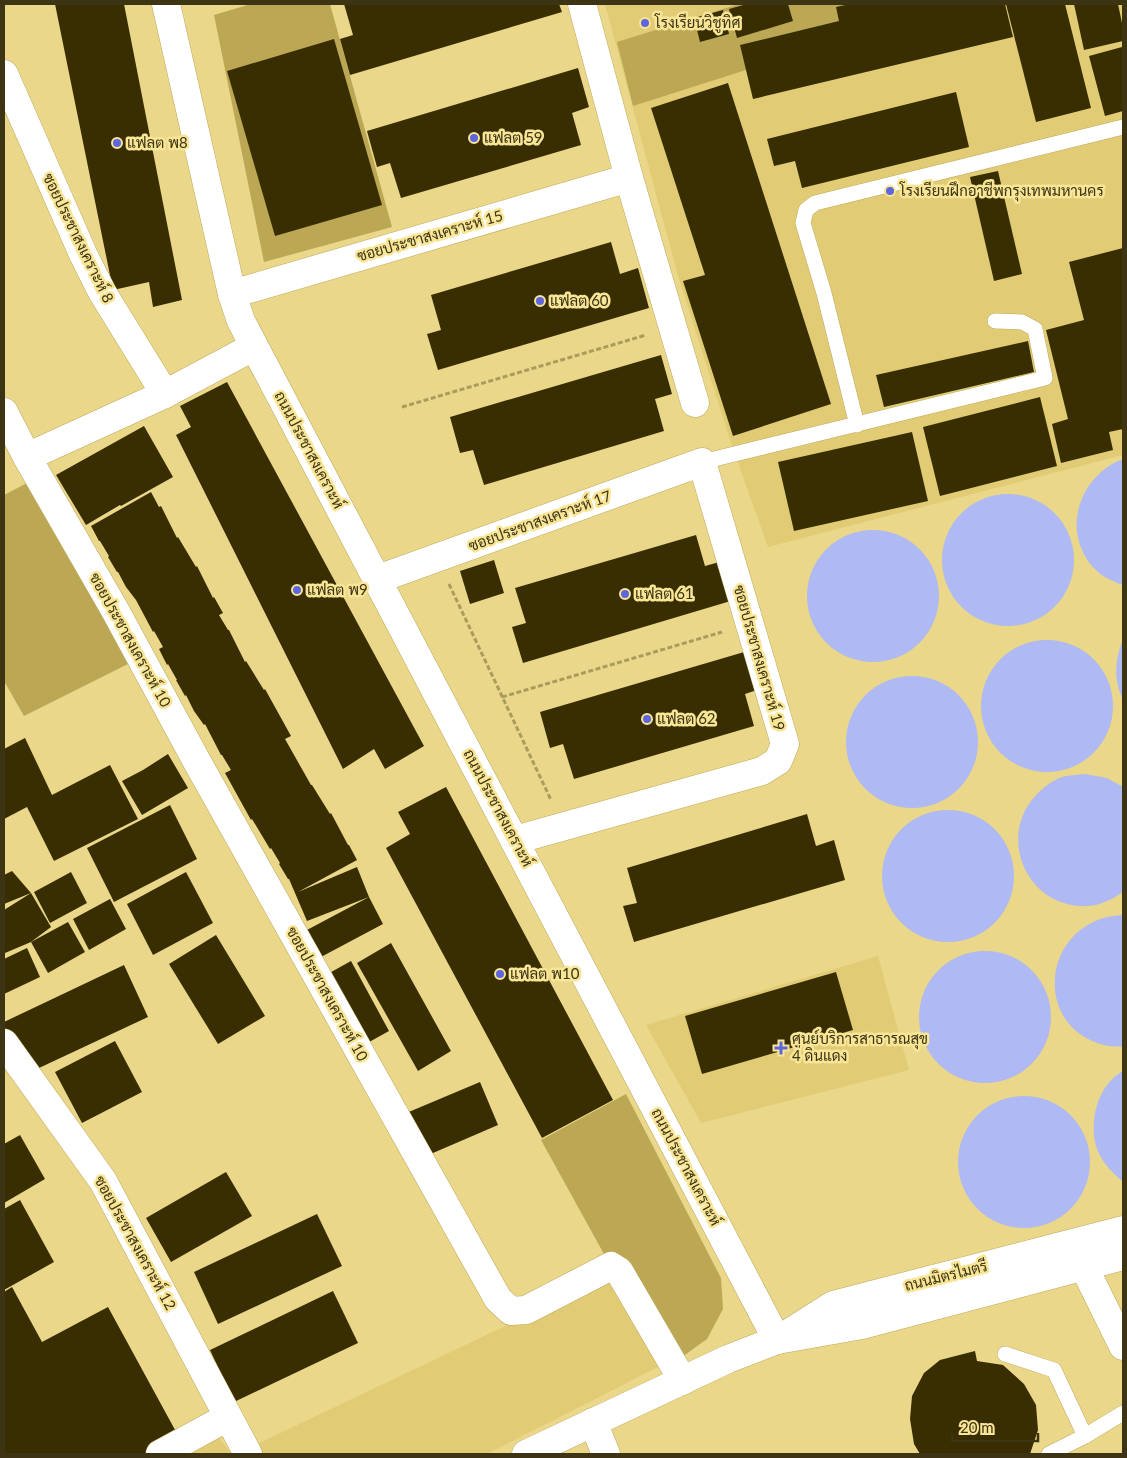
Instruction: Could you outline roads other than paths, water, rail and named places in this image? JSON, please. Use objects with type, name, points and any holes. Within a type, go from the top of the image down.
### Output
[{"type":"street","name":"ถนนประชาสงเคราะห์","points":[[166,4],[232,294],[241,322],[777,1340]]},
{"type":"street","points":[[582,4],[629,178],[696,403]]},
{"type":"street","name":"ซอยประชาสงเคราะห์ 8","points":[[4,74],[83,254],[102,292],[165,394]]},
{"type":"street","name":"ซอยประชาสงเคราะห์ 15","points":[[232,294],[629,178]]},
{"type":"street","points":[[27,457],[165,394],[254,346]]},
{"type":"street","name":"ซอยประชาสงเคราะห์ 10","points":[[4,412],[27,457],[116,612],[195,758],[498,1299],[512,1311],[526,1310],[611,1266],[619,1271],[683,1381]]},
{"type":"street","name":"ซอยประชาสงเคราะห์ 17","points":[[378,579],[702,462]]},
{"type":"street","name":"ซอยประชาสงเคราะห์ 19","points":[[515,840],[762,771],[778,761],[785,744],[702,462]]},
{"type":"street","name":"ซอยประชาสงเคราะห์ 12","points":[[4,1043],[103,1181],[248,1454]]},
{"type":"street","name":"ถนนมิตรไมตรี","points":[[777,1340],[833,1305],[1080,1255],[1123,1230]]},
{"type":"street","points":[[1123,1256],[1080,1255],[1123,1346]]},
{"type":"street","points":[[526,1454],[728,1359],[777,1340]]},
{"type":"street","points":[[160,1454],[228,1417]]},
{"type":"street","points":[[593,1422],[606,1454]]},
{"type":"lane","points":[[857,425],[824,293],[803,223],[806,210],[815,203],[1123,127]]},
{"type":"lane","points":[[702,462],[1045,378],[1036,329],[1022,322],[995,321]]},
{"type":"lane","points":[[1005,1354],[1054,1370],[1085,1436]]},
{"type":"lane","points":[[1050,1454],[1085,1436],[1123,1412]]},
{"type":"water","points":[[1123,459],[1123,585],[1098,572],[1091,565],[1082,550],[1077,535],[1077,519],[1080,504],[1096,477],[1108,467]]},
{"type":"water","points":[[1008,494],[1021,495],[1033,499],[1055,513],[1069,535],[1073,547],[1073,573],[1069,585],[1055,607],[1033,621],[1021,625],[1008,626],[995,625],[983,621],[961,607],[947,585],[943,573],[942,560],[943,547],[947,535],[961,513],[983,499],[995,495]]},
{"type":"water","points":[[873,530],[886,531],[898,535],[920,549],[934,571],[938,583],[938,609],[934,621],[920,643],[898,657],[886,661],[873,662],[860,661],[848,657],[826,643],[812,621],[808,609],[807,596],[808,583],[812,571],[826,549],[848,535],[860,531]]},
{"type":"water","points":[[1047,640],[1060,641],[1072,645],[1094,659],[1108,681],[1112,693],[1112,719],[1108,731],[1094,753],[1072,767],[1060,771],[1047,772],[1034,771],[1022,767],[1000,753],[986,731],[982,719],[981,706],[982,693],[986,681],[1000,659],[1022,645],[1034,641]]},
{"type":"water","points":[[1123,640],[1123,699],[1116,677],[1116,669],[1118,654]]},
{"type":"water","points":[[912,676],[925,677],[937,681],[959,695],[973,717],[977,729],[977,755],[973,767],[959,789],[937,803],[925,807],[912,808],[899,807],[887,803],[865,789],[851,767],[847,755],[846,742],[847,729],[851,717],[865,695],[887,681],[899,677]]},
{"type":"water","points":[[1085,774],[1107,778],[1123,787],[1123,892],[1107,901],[1088,906],[1067,904],[1049,896],[1034,884],[1024,868],[1019,849],[1019,830],[1025,811],[1037,794],[1059,778]]},
{"type":"water","points":[[948,810],[961,811],[973,815],[995,829],[1009,851],[1013,863],[1013,889],[1009,901],[995,923],[973,937],[961,941],[948,942],[935,941],[923,937],[901,923],[887,901],[883,889],[882,876],[883,863],[887,851],[901,829],[923,815],[935,811]]},
{"type":"water","points":[[1123,915],[1123,1047],[1104,1045],[1080,1034],[1064,1017],[1056,996],[1055,974],[1062,952],[1076,934],[1096,921]]},
{"type":"water","points":[[985,951],[998,952],[1010,956],[1032,970],[1046,992],[1050,1004],[1050,1030],[1046,1042],[1032,1064],[1010,1078],[998,1082],[985,1083],[972,1082],[960,1078],[938,1064],[924,1042],[920,1030],[919,1017],[920,1004],[924,992],[938,970],[960,956],[972,952]]},
{"type":"water","points":[[1123,1071],[1123,1182],[1108,1167],[1099,1154],[1094,1139],[1094,1117],[1101,1095],[1107,1085]]},
{"type":"water","points":[[1024,1096],[1037,1097],[1049,1101],[1071,1115],[1085,1137],[1089,1149],[1089,1175],[1085,1187],[1071,1209],[1049,1223],[1037,1227],[1024,1228],[1011,1227],[999,1223],[977,1209],[963,1187],[959,1175],[958,1162],[959,1149],[963,1137],[977,1115],[999,1101],[1011,1097]]},
{"type":"place","name":"โรงเรียนวิชูทิศ","points":[[645,23]]},
{"type":"place","name":"แฟลต 59","points":[[474,138]]},
{"type":"place","name":"แฟลต พ8","points":[[117,143]]},
{"type":"place","name":"โรงเรียนฝึกอาชีพกรุงเทพมหานคร","points":[[890,191]]},
{"type":"place","name":"แฟลต 60","points":[[540,301]]},
{"type":"place","name":"แฟลต พ9","points":[[297,590]]},
{"type":"place","name":"แฟลต 61","points":[[625,594]]},
{"type":"place","name":"แฟลต 62","points":[[647,719]]},
{"type":"place","name":"แฟลต พ10","points":[[500,974]]},
{"type":"place","name":"ศูนย์บริการสาธารณสุข 4 ดินแดง","points":[[781,1048]]}]
